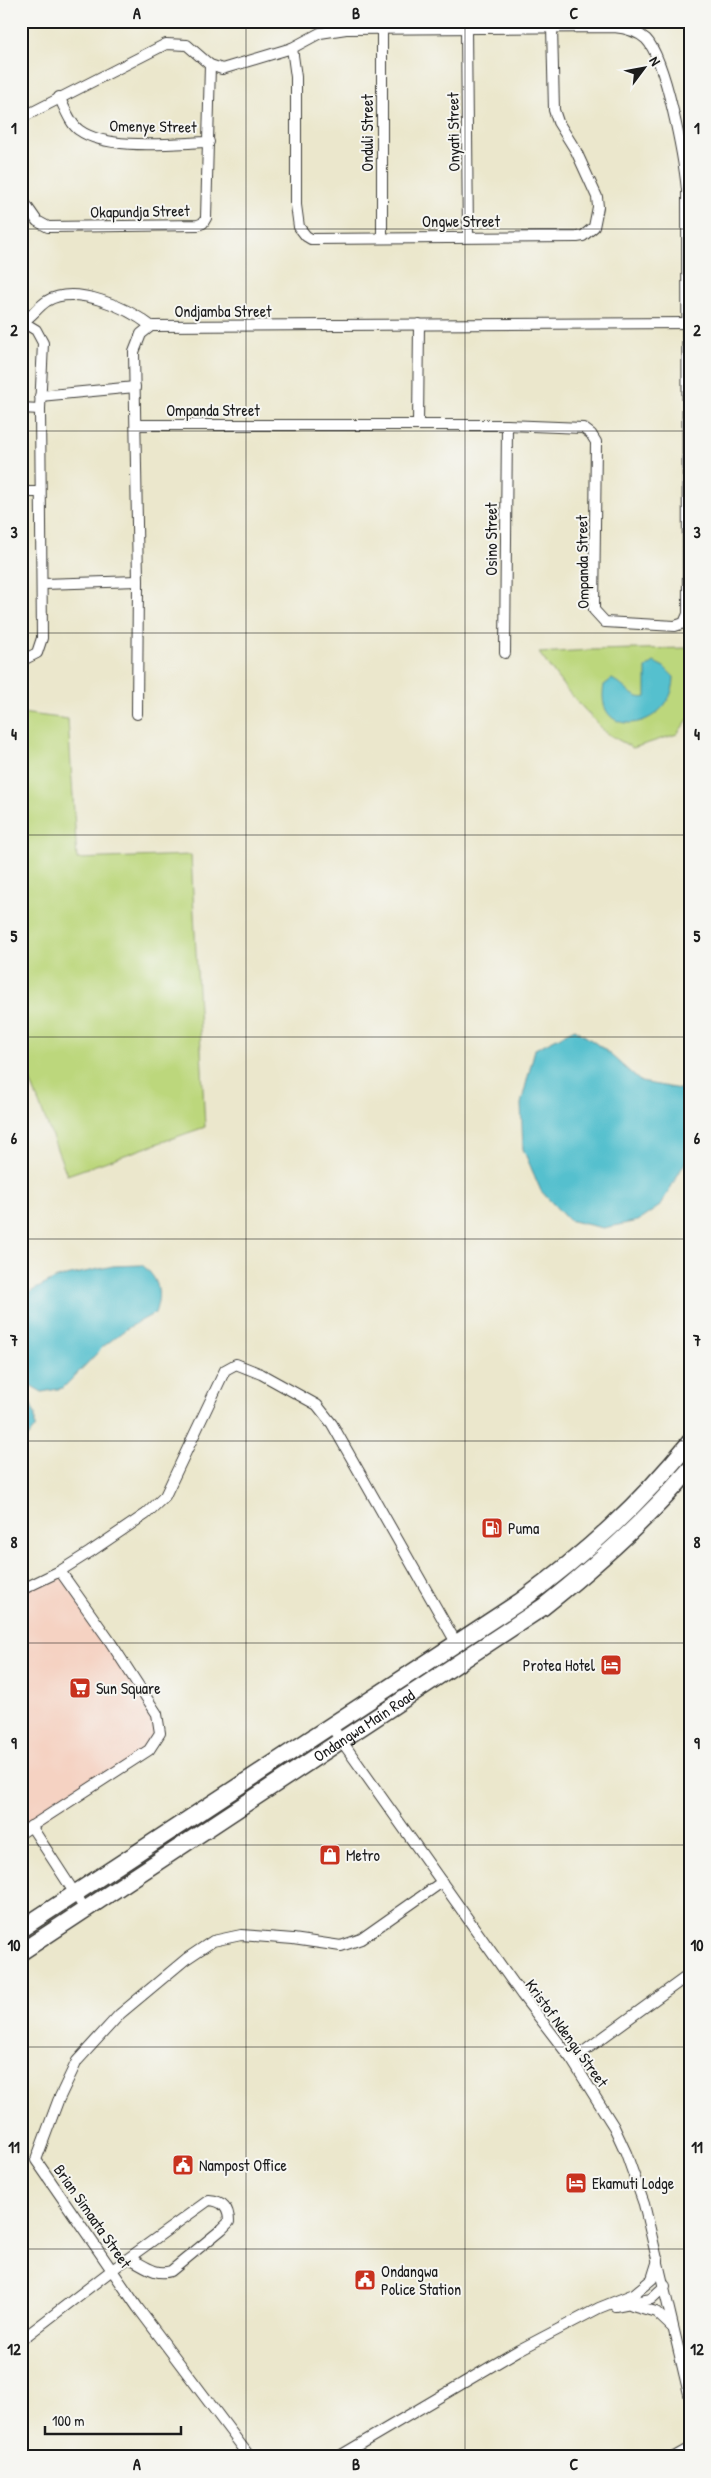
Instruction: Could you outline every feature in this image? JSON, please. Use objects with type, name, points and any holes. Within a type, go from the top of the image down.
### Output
[{"type":"main road","name":"Ondangwa Main Road","points":[[21,1929],[457,1643],[560,1572],[633,1508],[690,1442]]},
{"type":"main road","points":[[668,1469],[687,1479]]},
{"type":"main road","name":"Ondangwa Main Road","points":[[21,1952],[543,1607],[636,1527],[687,1479]]},
{"type":"street","name":"Ompanda Street","points":[[136,425],[507,425],[574,426],[583,428],[591,434],[596,442],[594,610],[605,622],[675,626],[684,623],[688,614],[689,324],[685,172],[670,104],[654,52],[640,34],[624,28],[552,27],[382,29],[324,32],[292,48],[222,69],[210,65]]},
{"type":"street","name":"Ongwe Street","points":[[292,48],[296,77],[296,205],[299,226],[311,239],[468,236],[577,237],[583,236],[594,227],[598,207],[596,197],[576,151],[558,122],[554,110],[552,27]]},
{"type":"street","name":"Onyati Street","points":[[466,28],[468,236]]},
{"type":"street","name":"Onduli Street","points":[[382,29],[382,237]]},
{"type":"street","points":[[21,118],[166,44],[187,45],[210,65]]},
{"type":"street","name":"Okapundja Street","points":[[21,198],[37,221],[48,227],[198,225],[203,223],[206,218],[210,65]]},
{"type":"street","name":"Omenye Street","points":[[59,97],[77,130],[94,138],[114,143],[209,142]]},
{"type":"street","points":[[21,661],[37,653],[42,638],[43,584],[40,492],[40,396],[43,343],[36,330],[22,321],[45,302],[56,297],[72,295],[113,303],[131,312],[151,326]]},
{"type":"street","points":[[418,425],[419,324]]},
{"type":"street","name":"Ondjamba Street","points":[[137,714],[138,581],[134,352],[141,334],[151,326],[689,324]]},
{"type":"street","points":[[40,396],[135,387]]},
{"type":"street","points":[[21,408],[40,409]]},
{"type":"street","name":"Osino Street","points":[[506,653],[507,425]]},
{"type":"street","points":[[21,492],[40,492]]},
{"type":"street","points":[[43,584],[138,581]]},
{"type":"street","points":[[21,1590],[60,1571],[146,1514],[165,1496],[225,1370],[236,1364],[261,1374],[317,1405],[332,1424],[466,1658]]},
{"type":"street","points":[[21,1833],[149,1750],[160,1733],[156,1714],[109,1640],[60,1571]]},
{"type":"street","name":"Kristof Ndengu Street","points":[[331,1726],[522,1995],[572,2060],[614,2127],[626,2153],[644,2204],[665,2286],[690,2398]]},
{"type":"street","points":[[31,1826],[86,1909]]},
{"type":"street","name":"Brian Simaata Street","points":[[250,2457],[143,2315],[36,2160],[58,2101],[77,2062],[120,2014],[186,1959],[213,1942],[240,1935],[293,1939],[341,1946],[361,1939],[442,1882]]},
{"type":"street","points":[[572,2060],[690,1974]]},
{"type":"street","points":[[21,2340],[112,2270],[209,2200],[218,2201],[229,2213],[229,2222],[222,2229],[171,2271],[162,2274],[154,2272],[129,2258]]},
{"type":"street","points":[[338,2457],[519,2350],[599,2308],[640,2290],[652,2279],[658,2259]]},
{"type":"street","points":[[599,2308],[651,2299],[665,2286]]},
{"type":"street","points":[[630,2304],[656,2312],[673,2328]]},
{"type":"street","points":[[674,2457],[690,2448]]},
{"type":"shaded area","points":[[60,1571],[157,1714],[160,1733],[149,1750],[21,1833],[21,1590]]},
{"type":"green space","points":[[688,648],[690,717],[677,734],[633,748],[606,733],[565,688],[539,653],[590,650]]},
{"type":"green space","points":[[21,713],[68,719],[77,859],[191,855],[205,1127],[67,1175],[21,1057]]},
{"type":"water","points":[[654,662],[664,667],[674,677],[671,695],[662,708],[649,718],[635,723],[621,722],[610,716],[604,704],[604,685],[612,679],[633,695],[642,698],[646,697],[646,668]]},
{"type":"water","points":[[575,1029],[604,1049],[641,1082],[680,1089],[690,1087],[690,1154],[660,1206],[638,1221],[603,1228],[568,1220],[541,1191],[523,1149],[521,1104],[535,1049]]},
{"type":"water","points":[[142,1265],[152,1275],[158,1286],[155,1313],[126,1329],[104,1346],[63,1388],[42,1392],[28,1384],[21,1373],[21,1302],[30,1292],[57,1278],[113,1266]]},
{"type":"water","points":[[21,1383],[35,1414],[35,1428],[21,1446]]},
{"type":"place","name":"Puma","points":[[492,1528]]},
{"type":"place","name":"Protea Hotel","points":[[611,1665]]},
{"type":"place","name":"Sun Square","points":[[80,1688]]},
{"type":"place","name":"Metro","points":[[330,1855]]},
{"type":"place","name":"Nampost Office","points":[[183,2165]]},
{"type":"place","name":"Ekamuti Lodge","points":[[576,2183]]},
{"type":"place","name":"Ondangwa Police Station","points":[[365,2280]]}]
